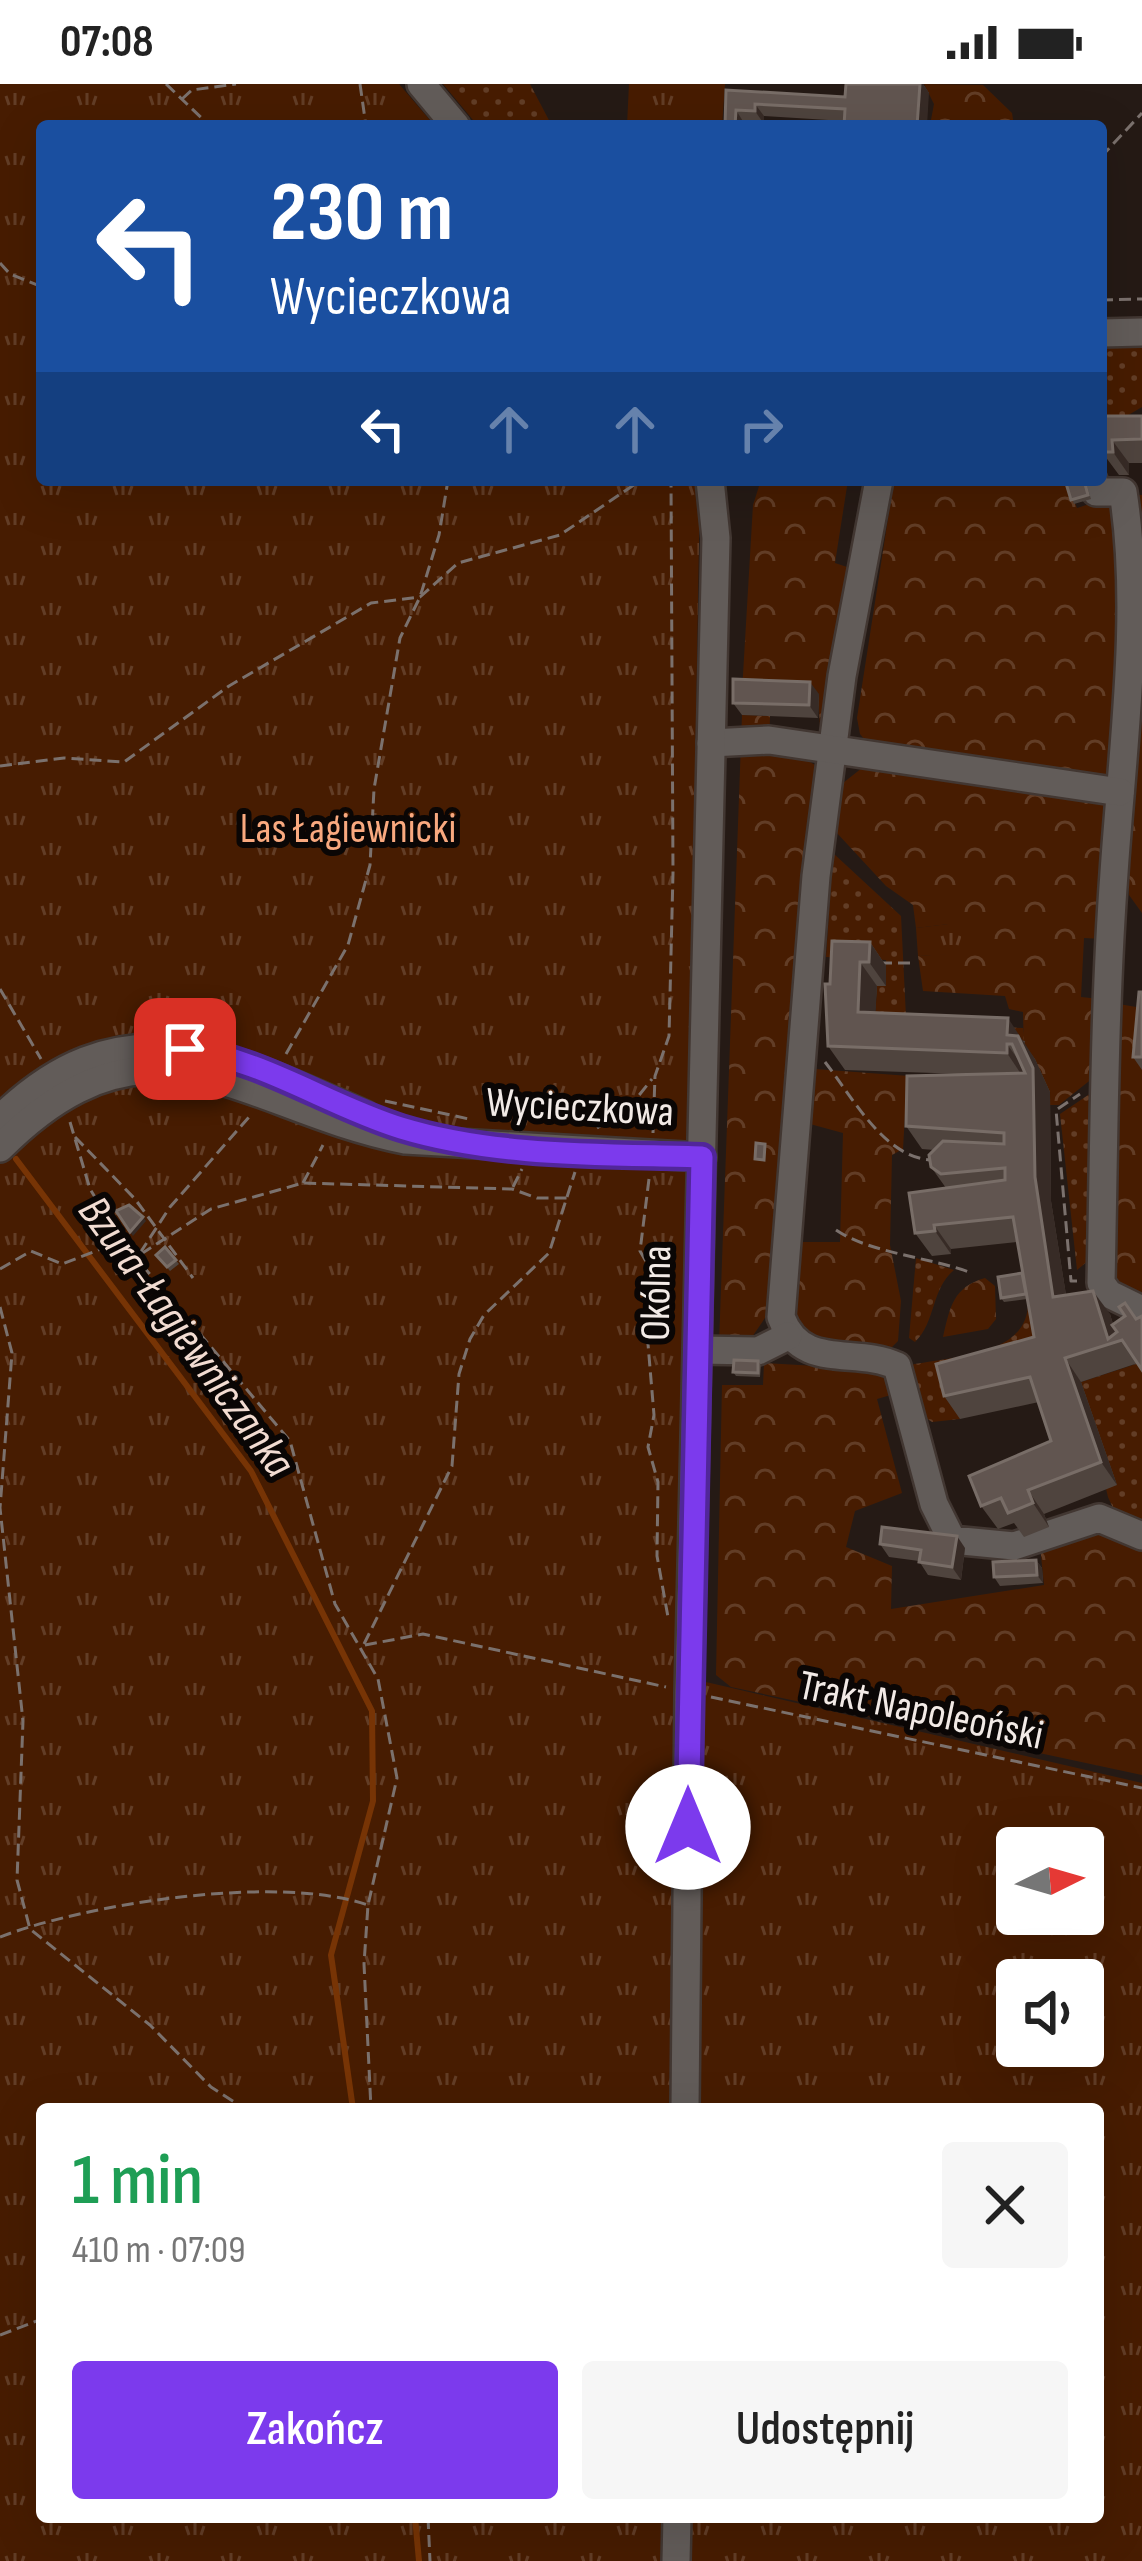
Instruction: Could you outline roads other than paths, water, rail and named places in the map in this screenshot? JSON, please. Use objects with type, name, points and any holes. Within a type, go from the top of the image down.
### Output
[{"type":"street","points":[[421,84],[451,120]]},
{"type":"street","points":[[1107,333],[1142,332]]},
{"type":"street","name":"Okólna","points":[[685,2103],[688,1693],[716,538],[711,486]]},
{"type":"street","points":[[878,486],[832,751],[816,876],[781,1317],[788,1336],[824,1355],[897,1366],[934,1504],[952,1540],[1014,1546],[1099,1518],[1142,1536]]},
{"type":"street","points":[[1094,486],[1096,492],[1123,492],[1127,512],[1131,713],[1120,792],[1101,1283],[1108,1294],[1142,1310]]},
{"type":"street","points":[[712,742],[769,740],[1120,792]]},
{"type":"street","name":"Wycieczkowa","points":[[0,1119],[57,1087],[155,1071],[268,1083],[453,1143],[702,1157]]},
{"type":"street","name":"Wycieczkowa","points":[[0,1148],[57,1087]]},
{"type":"street","points":[[698,1350],[758,1351],[788,1336]]},
{"type":"street","points":[[676,2523],[676,2561]]},
{"type":"waterway","name":"Bzura-Łagiewniczanka","points":[[16,1159],[251,1471],[372,1711],[373,1801],[331,1955],[352,2103]]},
{"type":"waterway","name":"Bzura-Łagiewniczanka","points":[[416,2523],[419,2561]]},
{"type":"park label","name":"Las Łagiewnicki","points":[[348,829]]}]
